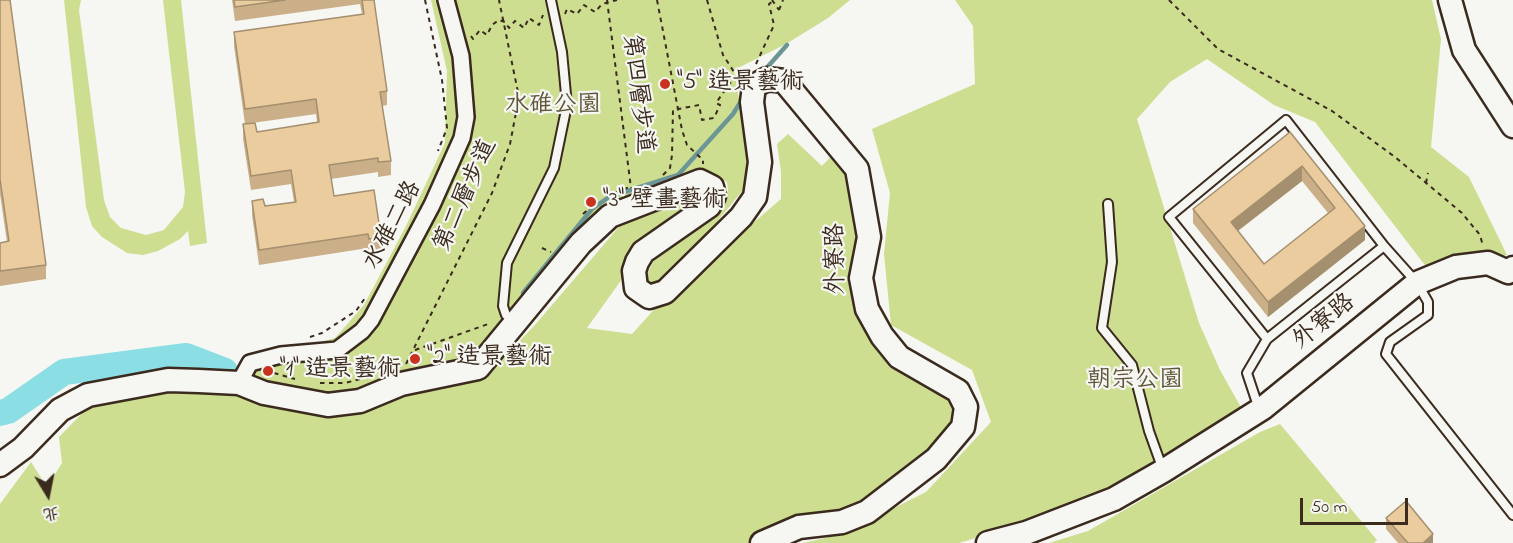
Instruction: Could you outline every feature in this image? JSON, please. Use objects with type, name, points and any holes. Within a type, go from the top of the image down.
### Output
[{"type":"street","name":"水碓二路","points":[[256,365],[280,356],[337,350],[363,331],[371,321],[432,205],[462,138],[466,117],[461,56],[446,0]]},
{"type":"street","points":[[1450,0],[1464,50],[1513,126]]},
{"type":"street","points":[[0,465],[23,448],[37,431],[60,410],[88,395],[168,380],[239,383],[281,397],[328,405],[360,400],[401,384],[478,368],[512,318],[580,243],[609,216],[700,181],[712,187],[714,196],[709,206],[643,252],[634,271],[636,288],[649,297],[665,292],[741,217],[755,197],[760,162],[749,77]]},
{"type":"street","name":"外寮路","points":[[749,77],[784,81],[857,169],[869,237],[861,278],[867,309],[882,336],[899,357],[958,391],[966,407],[963,427],[936,459],[867,513],[842,522],[799,527],[762,543]]},
{"type":"street","name":"外寮路","points":[[988,543],[1026,533],[1114,499],[1163,471],[1263,408],[1417,283],[1456,267],[1506,272]]},
{"type":"street","points":[[239,383],[256,365]]},
{"type":"lane","points":[[512,318],[502,306],[507,263],[554,168],[563,135],[567,105],[556,18],[551,0]]},
{"type":"lane","points":[[1267,339],[1169,218],[1286,120],[1384,246],[1417,283],[1428,302],[1428,315],[1390,342],[1386,354],[1513,515]]},
{"type":"lane","points":[[1108,204],[1112,262],[1102,328],[1132,365],[1149,431],[1163,471]]},
{"type":"lane","points":[[1263,408],[1256,400],[1247,373],[1267,339],[1384,246]]},
{"type":"path","points":[[425,0],[442,80],[447,128],[436,159]]},
{"type":"path","name":"第二層步道","points":[[399,365],[407,362],[415,350],[436,302],[492,193],[510,144],[519,97],[499,0]]},
{"type":"path","points":[[467,30],[473,39],[480,30],[487,35],[492,25],[499,20],[509,28],[515,21],[524,27],[529,18],[539,25],[544,15],[550,19],[564,18],[567,9],[578,14],[584,5],[595,12],[602,4],[617,0]]},
{"type":"path","points":[[657,0],[676,108],[687,145],[703,160]]},
{"type":"path","points":[[707,0],[723,55],[749,77]]},
{"type":"path","points":[[661,177],[670,168],[673,110],[699,105],[702,120],[714,118],[720,105],[716,103],[730,83],[749,77],[774,25],[769,4],[773,0],[779,10],[783,0]]},
{"type":"path","points":[[1169,0],[1218,49],[1332,111],[1454,205],[1480,234],[1506,272]]},
{"type":"path","name":"第四層步道","points":[[608,1],[632,191]]},
{"type":"path","points":[[1426,183],[1428,173]]},
{"type":"path","points":[[631,187],[639,184]]},
{"type":"path","points":[[356,311],[369,291]]},
{"type":"path","points":[[415,350],[444,338],[512,318]]},
{"type":"path","points":[[256,365],[299,381]]},
{"type":"path","points":[[317,384],[345,383],[374,375]]},
{"type":"green space","points":[[64,0],[81,0],[79,10],[104,200],[110,217],[121,228],[146,235],[164,230],[183,207],[185,192],[163,0],[181,0],[207,243],[190,246],[188,231],[180,239],[158,251],[143,255],[127,253],[102,237],[92,226],[86,207]]},
{"type":"green space","name":"水碓公園","points":[[431,0],[850,0],[828,18],[786,44],[734,70],[750,163],[748,184],[686,259],[654,287],[645,278],[653,262],[728,191],[727,182],[710,173],[621,203],[615,200],[538,296],[483,351],[354,395],[394,395],[497,364],[534,326],[624,221],[693,194],[701,203],[627,272],[587,328],[632,334],[660,303],[781,199],[781,172],[777,144],[788,134],[822,166],[840,147],[864,233],[885,345],[963,410],[925,453],[876,493],[840,512],[757,531],[752,543],[0,543],[0,504],[31,462],[47,487],[62,463],[59,437],[103,392],[250,387],[244,362],[335,338],[364,305],[406,226],[445,143],[447,71]]},
{"type":"green space","name":"朝宗公園","points":[[955,0],[1432,0],[1441,39],[1431,147],[1469,177],[1507,255],[1431,273],[1315,122],[1274,105],[1207,59],[1170,82],[1137,119],[1199,323],[1220,370],[1243,411],[1119,486],[1051,515],[959,543],[803,543],[842,534],[926,492],[991,422],[972,370],[891,325],[884,254],[890,193],[872,129],[975,84],[973,26]]},
{"type":"green space","points":[[1280,424],[1377,540],[1374,543],[1049,543],[1088,531],[1260,432]]},
{"type":"building","points":[[0,0],[10,0],[46,265],[0,271],[0,243],[9,241],[0,179]]},
{"type":"building","points":[[234,0],[285,0],[235,7]]},
{"type":"building","points":[[362,0],[374,0],[387,91],[380,92],[391,161],[378,162],[378,158],[329,165],[334,196],[374,190],[381,237],[369,239],[368,234],[259,250],[252,201],[263,199],[265,206],[296,202],[291,170],[251,176],[243,124],[255,123],[257,132],[319,122],[316,99],[245,109],[234,32],[364,14]]},
{"type":"building","points":[[1290,132],[1365,226],[1268,302],[1193,209]],"holes":[[[1302,166],[1335,208],[1264,264],[1231,222]]]},
{"type":"building","points":[[1406,501],[1433,534],[1423,543],[1408,543],[1386,518]]},
{"type":"waterway","points":[[763,72],[787,45]]},
{"type":"waterway","points":[[523,293],[592,209],[609,197],[678,175],[733,114],[743,98]]},
{"type":"waterway","points":[[0,413],[8,411],[64,372],[186,356],[225,371]]},
{"type":"place","name":"\"5\" 造景藝術","points":[[665,84]]},
{"type":"place","name":"\"3\" 壁畫藝術","points":[[591,202]]},
{"type":"place","name":"\"2\" 造景藝術","points":[[415,359]]},
{"type":"place","name":"\"1\" 造景藝術","points":[[268,371]]}]
